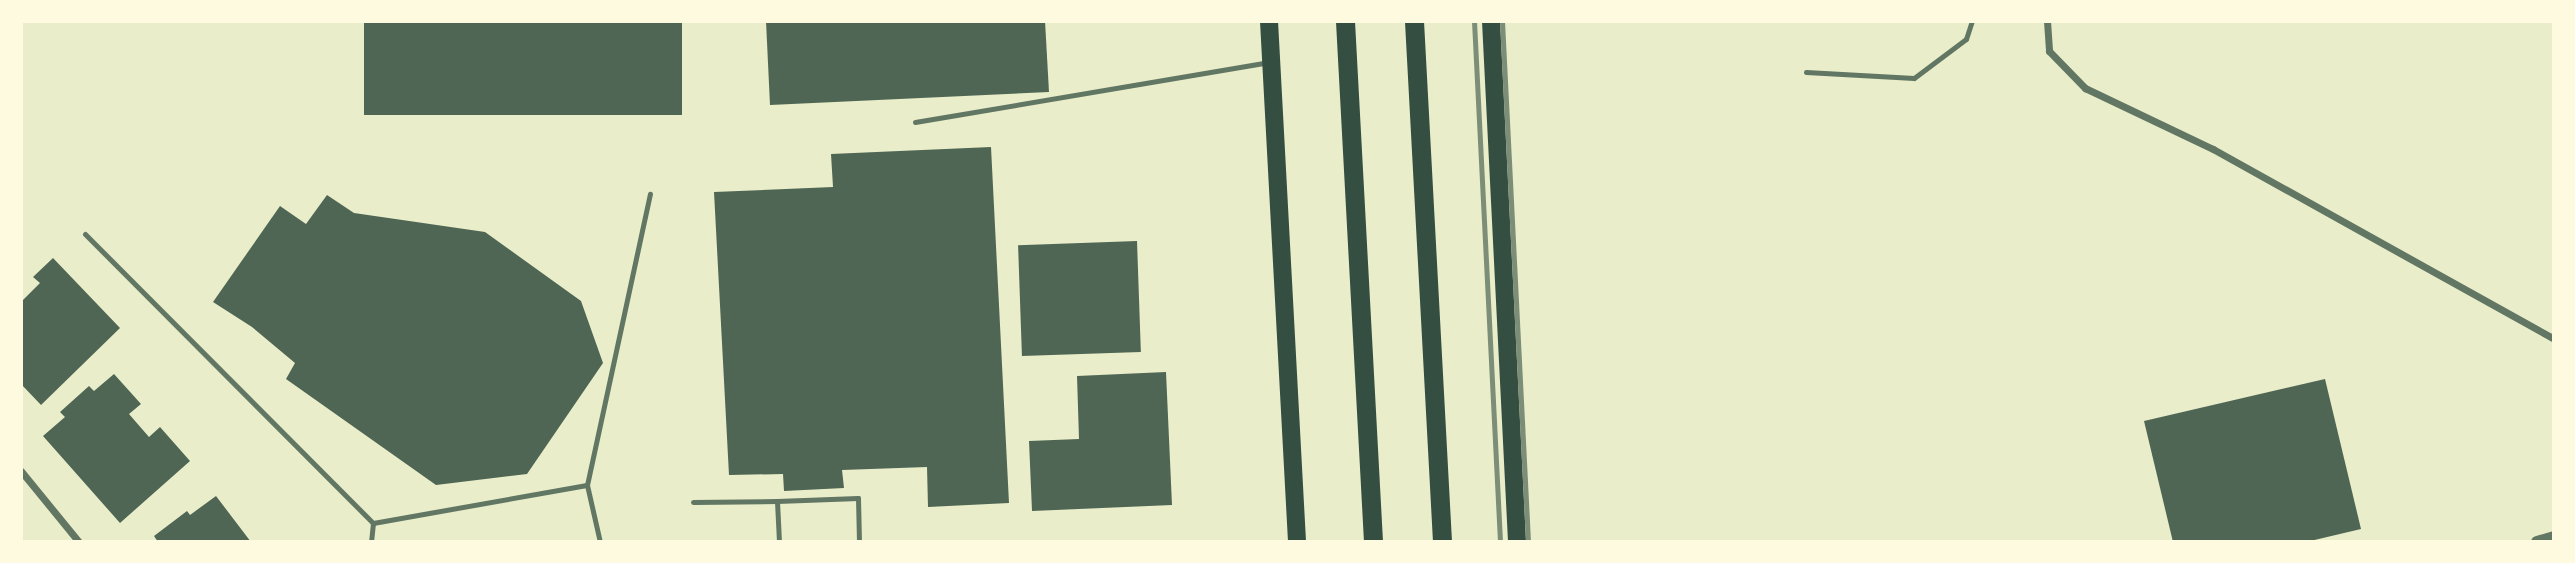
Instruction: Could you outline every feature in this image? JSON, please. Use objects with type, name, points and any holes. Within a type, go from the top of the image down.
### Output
[{"type":"highway","points":[[1345,21],[1373,542]]},
{"type":"highway","points":[[1413,21],[1442,542]]},
{"type":"main road","points":[[1269,21],[1297,542]]},
{"type":"main road","points":[[1491,21],[1517,542]]},
{"type":"street","points":[[2047,21],[2049,51],[2085,88],[2213,149],[2554,339]]},
{"type":"street","points":[[21,471],[79,542]]},
{"type":"street","points":[[2537,542],[2554,537]]},
{"type":"lane","points":[[1806,72],[1914,78],[1966,39],[1972,21]]},
{"type":"lane","points":[[915,122],[1272,62]]},
{"type":"lane","points":[[600,542],[587,485],[650,194]]},
{"type":"lane","points":[[85,234],[373,523]]},
{"type":"lane","points":[[373,523],[587,485]]},
{"type":"lane","points":[[693,502],[858,498],[859,542]]},
{"type":"lane","points":[[777,501],[779,542]]},
{"type":"lane","points":[[371,542],[373,523]]},
{"type":"building","points":[[364,21],[682,21],[682,115],[364,115]]},
{"type":"building","points":[[766,21],[1045,21],[1049,92],[770,105]]},
{"type":"building","points":[[991,147],[1009,503],[928,507],[927,467],[842,470],[844,488],[784,491],[783,474],[729,475],[714,192],[833,187],[831,154]]},
{"type":"building","points":[[327,195],[354,213],[485,232],[581,301],[603,363],[527,474],[436,485],[286,379],[295,363],[252,327],[213,302],[280,206],[306,224]]},
{"type":"building","points":[[1137,241],[1141,352],[1022,356],[1018,245]]},
{"type":"building","points":[[53,258],[120,328],[41,405],[21,384],[21,302],[40,283],[33,277]]},
{"type":"building","points":[[1166,372],[1172,505],[1032,511],[1029,441],[1079,439],[1077,376]]},
{"type":"building","points":[[114,374],[141,404],[129,414],[149,437],[160,427],[190,461],[120,523],[43,436],[65,417],[60,412],[89,386],[94,391]]},
{"type":"building","points":[[2325,379],[2361,529],[2306,542],[2173,542],[2144,421]]},
{"type":"building","points":[[216,496],[251,542],[158,542],[154,536],[187,511],[190,515]]},
{"type":"railway","points":[[1474,21],[1500,542]]},
{"type":"railway","points":[[1502,21],[1528,542]]}]
